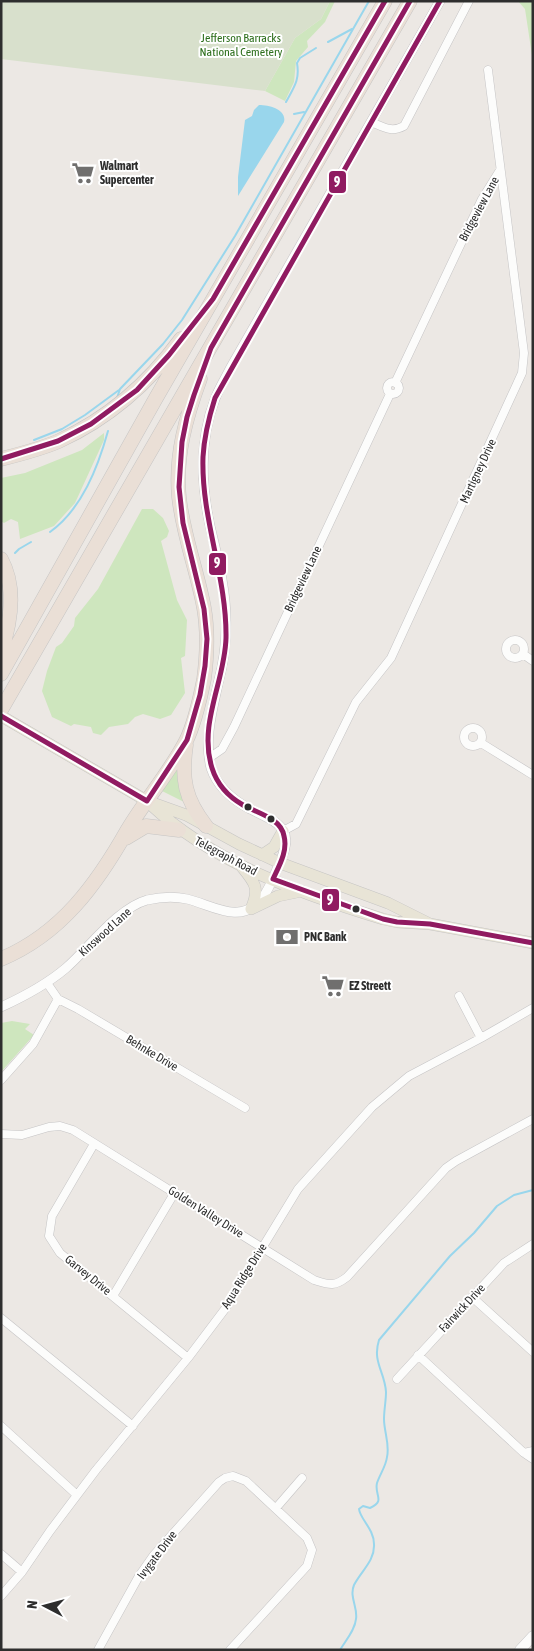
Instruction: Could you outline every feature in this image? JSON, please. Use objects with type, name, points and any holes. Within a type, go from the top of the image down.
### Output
[{"type":"highway","points":[[1,674],[213,299],[385,1]]},
{"type":"highway","points":[[1,710],[410,1]]},
{"type":"highway","points":[[1,459],[58,441],[91,424],[122,402],[153,374],[213,299]]},
{"type":"highway","points":[[206,826],[196,814],[185,787],[183,768],[186,740],[204,679],[207,639],[204,609],[181,510],[179,470],[180,453],[187,417],[210,348]]},
{"type":"highway","points":[[1,559],[9,580],[11,596],[10,616],[1,652]]},
{"type":"highway","points":[[1,958],[32,942],[69,914],[91,888],[186,740]]},
{"type":"highway","points":[[122,841],[146,826],[179,830]]},
{"type":"main road","name":"Telegraph Road","points":[[1,716],[147,801],[179,812],[262,856],[388,903],[430,924]]},
{"type":"main road","name":"Telegraph Road","points":[[147,801],[179,830],[239,864],[302,891],[383,919],[397,922],[430,924],[533,943]]},
{"type":"main road","points":[[262,856],[274,847],[283,831]]},
{"type":"main road","points":[[239,864],[256,886],[255,900],[251,909]]},
{"type":"main road","points":[[251,909],[278,896],[302,891]]},
{"type":"main road","points":[[520,1650],[533,1636]]},
{"type":"street","points":[[251,909],[261,900],[280,863],[285,846],[283,831],[276,822],[248,808],[228,794],[213,773],[209,758],[209,728],[224,659],[226,624],[223,585],[204,489],[204,452],[208,421],[215,398],[228,373],[440,1]]},
{"type":"street","points":[[371,122],[397,130],[404,126],[469,1]]},
{"type":"street","name":"Martigney Drive","points":[[283,831],[296,824],[356,702],[391,658],[522,373],[524,353],[488,70]]},
{"type":"street","name":"Bridgeview Lane","points":[[209,758],[222,749],[234,727],[390,394],[387,386],[390,383],[396,383],[482,199],[500,170]]},
{"type":"street","points":[[523,654],[533,661]]},
{"type":"street","points":[[481,743],[533,774]]},
{"type":"street","name":"Kinswood Lane","points":[[1,1007],[47,984],[79,956],[115,920],[135,905],[145,901],[157,898],[177,898],[233,913],[241,913],[251,909]]},
{"type":"street","points":[[1,1080],[33,1044],[58,1000],[47,984]]},
{"type":"street","points":[[459,996],[481,1038]]},
{"type":"street","name":"Behnke Drive","points":[[58,1000],[78,1009],[245,1108]]},
{"type":"street","name":"Aqua Ridge Drive","points":[[1,1596],[22,1572],[78,1495],[188,1358],[225,1308],[298,1189],[372,1107],[409,1076],[533,1008]]},
{"type":"street","name":"Golden Valley Drive","points":[[1,1134],[22,1134],[60,1126],[73,1130],[314,1280],[327,1284],[337,1284],[347,1277],[446,1168],[533,1119]]},
{"type":"street","name":"Garvey Drive","points":[[94,1144],[52,1216],[49,1236],[60,1253],[188,1358]]},
{"type":"street","points":[[113,1296],[175,1192]]},
{"type":"street","name":"Fairwick Drive","points":[[397,1379],[504,1263],[533,1244]]},
{"type":"street","points":[[472,1297],[533,1352]]},
{"type":"street","points":[[2,1320],[133,1426]]},
{"type":"street","points":[[418,1355],[524,1453],[533,1459]]},
{"type":"street","points":[[1,1426],[78,1495]]},
{"type":"street","points":[[524,1453],[533,1451]]},
{"type":"street","name":"Ivygate Drive","points":[[102,1648],[140,1576],[153,1556],[219,1482],[233,1476],[246,1481],[276,1508]]},
{"type":"street","points":[[230,1650],[307,1566],[312,1550],[307,1538],[276,1508],[302,1478]]},
{"type":"street","points":[[1,1554],[22,1572]]},
{"type":"green space","name":"Jefferson Barracks National Cemetery","points":[[1,1],[330,1],[321,19],[295,38],[265,91],[1,59]]},
{"type":"green space","points":[[330,1],[335,1],[325,22],[307,41],[308,47],[296,61],[294,82],[285,101],[265,91],[295,38],[321,19]]},
{"type":"green space","points":[[518,1],[533,1],[533,62],[525,9]]},
{"type":"green space","points":[[104,433],[104,440],[75,503],[54,526],[20,539],[18,522],[11,519],[4,523],[1,521],[1,478],[25,473],[82,450]]},
{"type":"green space","points":[[142,509],[153,509],[163,518],[169,531],[167,537],[161,541],[177,600],[187,620],[185,656],[181,658],[185,693],[171,715],[160,719],[143,714],[135,717],[128,724],[109,727],[101,735],[93,733],[91,727],[74,724],[71,726],[52,717],[42,691],[56,647],[62,643],[74,626],[75,618],[98,589]]},
{"type":"green space","points":[[177,765],[184,802],[162,791]]},
{"type":"green space","points":[[12,1021],[30,1024],[25,1029],[34,1035],[1,1072],[1,1023]]},
{"type":"water","points":[[259,105],[273,107],[280,111],[283,114],[284,122],[238,196],[238,177],[245,120],[252,116],[254,110]]},
{"type":"waterway","points":[[117,398],[120,389],[163,344],[182,320],[235,236],[369,1]]},
{"type":"waterway","points":[[328,42],[352,29]]},
{"type":"waterway","points":[[286,102],[297,79],[297,63],[300,58],[316,48]]},
{"type":"waterway","points":[[294,114],[304,112]]},
{"type":"waterway","points":[[34,440],[62,429],[119,390]]},
{"type":"waterway","points":[[50,532],[61,523],[80,499],[94,473],[108,431]]},
{"type":"waterway","points":[[15,553],[31,542]]},
{"type":"waterway","points":[[340,1650],[355,1623],[356,1615],[352,1594],[354,1585],[370,1561],[374,1550],[372,1534],[359,1509],[363,1506],[370,1508],[377,1503],[376,1487],[388,1452],[384,1419],[386,1392],[377,1355],[379,1340],[450,1256],[474,1233],[497,1206],[514,1195],[533,1190]]},
{"type":"transit line","name":"9","points":[[1,459],[58,441],[91,424],[137,390],[169,355],[213,299],[385,1]]},
{"type":"transit line","name":"9","points":[[1,716],[147,801],[187,740],[200,695],[207,639],[204,609],[183,523],[179,487],[182,442],[187,417],[211,348],[410,1]]},
{"type":"transit line","name":"9","points":[[440,1],[215,398],[204,442],[203,480],[223,593],[226,638],[225,654],[210,719],[208,735],[209,752],[214,774],[224,790],[243,805],[273,820],[282,830],[285,842],[284,853],[273,879],[383,919],[397,922],[430,924],[533,943]]},
{"type":"place","name":"Walmart Supercenter","points":[[83,173]]},
{"type":"place","name":"PNC Bank","points":[[287,937]]},
{"type":"place","name":"EZ Streett","points":[[333,986]]}]
